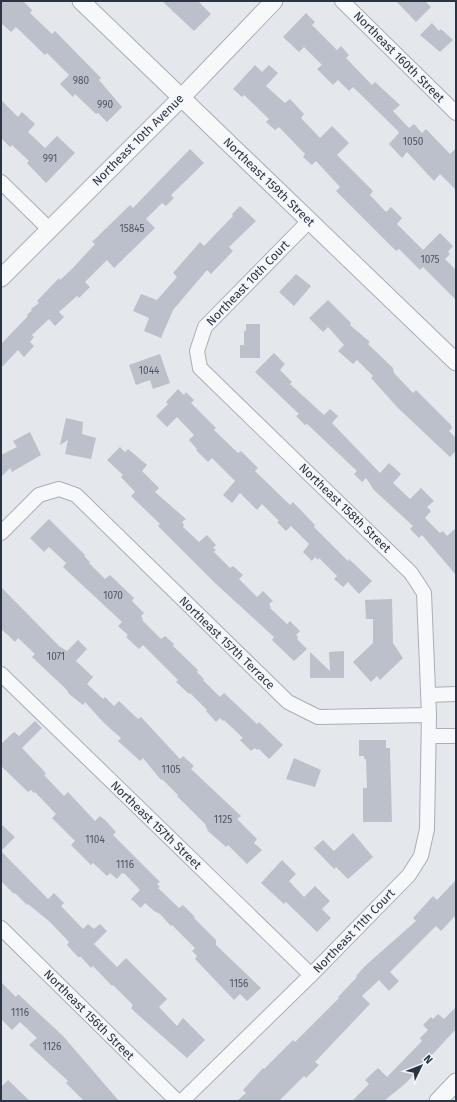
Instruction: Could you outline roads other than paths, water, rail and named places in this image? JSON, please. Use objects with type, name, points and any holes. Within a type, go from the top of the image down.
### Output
[{"type":"street","name":"Northeast 159th Street","points":[[82,1],[456,362]]},
{"type":"street","name":"Northeast 10th Avenue","points":[[1,278],[181,98],[274,1]]},
{"type":"street","name":"Northeast 160th Street","points":[[342,1],[456,113]]},
{"type":"street","points":[[1,182],[49,229]]},
{"type":"street","name":"Northeast 10th Court","points":[[197,351],[205,327],[309,221]]},
{"type":"street","name":"Northeast 158th Street","points":[[197,351],[200,368],[411,573],[424,593],[429,715]]},
{"type":"street","name":"Northeast 157th Terrace","points":[[1,533],[39,495],[59,489],[76,495],[288,702],[318,717],[429,715]]},
{"type":"street","name":"Northeast 157th Street","points":[[1,674],[310,975]]},
{"type":"street","points":[[428,695],[456,694]]},
{"type":"street","name":"Northeast 11th Court","points":[[182,1101],[409,875],[421,856],[427,830],[429,715]]},
{"type":"street","points":[[429,736],[456,736]]},
{"type":"street","name":"Northeast 156th Street","points":[[1,928],[177,1101]]},
{"type":"street","points":[[438,1101],[456,1082]]}]
